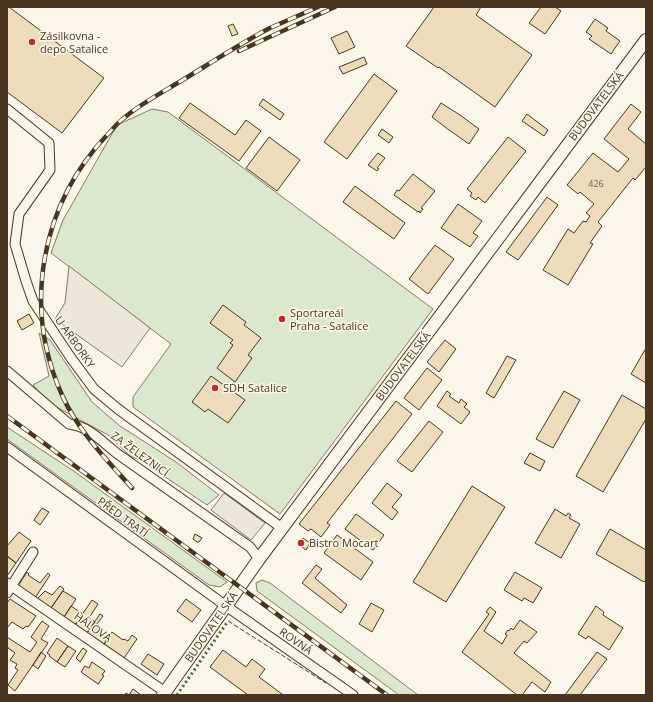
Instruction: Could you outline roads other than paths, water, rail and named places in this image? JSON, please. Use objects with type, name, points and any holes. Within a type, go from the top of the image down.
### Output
[{"type":"street","name":"BUDOVATELSKÁ","points":[[164,693],[259,559],[646,40]]},
{"type":"street","name":"U ARBORKY","points":[[7,108],[49,143],[50,170],[19,214],[15,244],[33,301],[42,315],[94,389],[118,409],[282,528]]},
{"type":"street","name":"ZA ŽELEZNICÍ","points":[[7,371],[69,424],[79,425],[88,430],[118,454],[250,547],[259,559]]},
{"type":"street","name":"PŘED TRATÍ","points":[[7,447],[226,606]]},
{"type":"street","points":[[8,587],[33,552]]},
{"type":"street","name":"HÁLOVA","points":[[8,587],[164,693]]},
{"type":"street","name":"ROVNÁ","points":[[226,606],[353,695]]},
{"type":"railway","points":[[132,488],[93,444],[76,421],[62,395],[50,361],[43,327],[41,292],[45,257],[53,224],[67,192],[85,162],[108,134],[130,113],[247,40],[318,7]]},
{"type":"railway","points":[[239,51],[335,7]]},
{"type":"railway","points":[[7,416],[387,695]]},
{"type":"place","name":"Zásilkovna - depo Satalice","points":[[32,42]]},
{"type":"place","name":"Sportareál Praha - Satalice","points":[[282,319]]},
{"type":"place","name":"SDH Satalice","points":[[215,388]]},
{"type":"place","name":"Bistro Mocart","points":[[301,543]]}]
